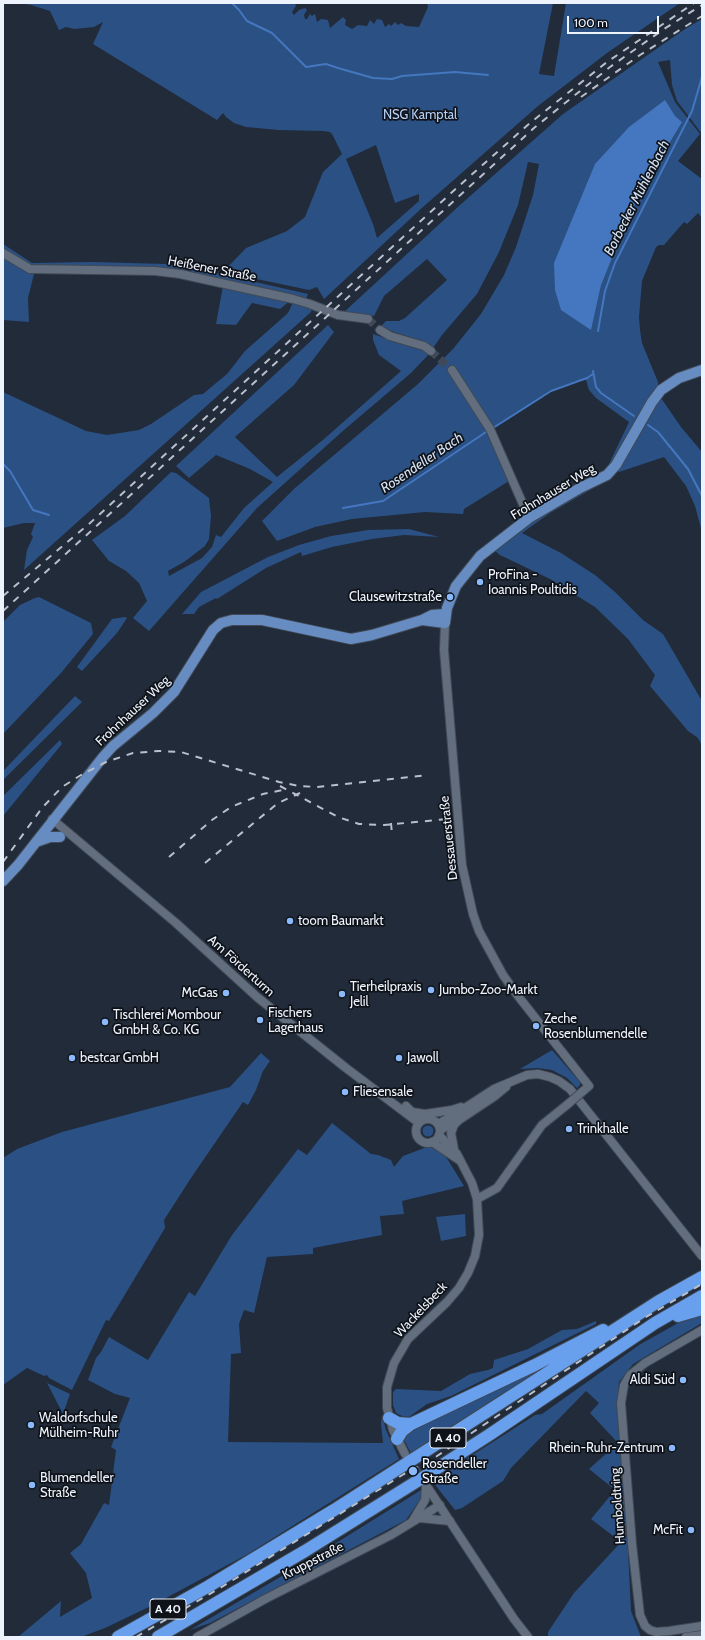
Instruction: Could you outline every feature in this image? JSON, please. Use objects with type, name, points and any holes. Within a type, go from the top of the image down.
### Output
[{"type":"highway","name":"A 40","points":[[123,1635],[216,1582],[334,1510],[627,1321],[702,1277]]},
{"type":"highway","name":"A 40","points":[[158,1637],[305,1551],[489,1435],[637,1336],[702,1296]]},
{"type":"highway","points":[[637,1336],[682,1315],[702,1309]]},
{"type":"highway","points":[[397,1439],[402,1431],[412,1424],[535,1365],[600,1331],[627,1321]]},
{"type":"highway","points":[[389,1418],[398,1422],[412,1424]]},
{"type":"highway","points":[[113,1637],[123,1635]]},
{"type":"main road","name":"Frohnhauser Weg","points":[[3,881],[36,842],[49,823],[102,757],[153,713],[174,692],[213,630],[221,623],[232,620],[262,620],[351,639],[372,635],[422,620],[445,618],[456,586],[480,556],[529,518],[580,488],[607,475],[616,465],[652,402],[667,385],[679,378],[702,370]]},
{"type":"main road","points":[[36,842],[50,837],[60,837]]},
{"type":"street","name":"Heißener Straße","points":[[3,253],[30,269],[155,271],[180,274],[293,299],[341,316],[368,319]]},
{"type":"street","points":[[380,330],[390,336],[424,346],[431,351]]},
{"type":"street","points":[[452,370],[490,429],[529,518]]},
{"type":"street","name":"Dessauerstraße","points":[[445,618],[444,644],[462,866],[472,914],[479,931],[503,975],[589,1086],[542,1125],[497,1188],[477,1199]]},
{"type":"street","name":"Am Förderturm","points":[[49,823],[60,837],[80,843]]},
{"type":"street","name":"Am Förderturm","points":[[49,823],[80,843],[176,923],[257,997],[415,1120],[418,1125],[418,1137],[421,1140],[425,1142],[432,1142],[459,1161]]},
{"type":"street","points":[[432,1142],[439,1130],[454,1116],[494,1089],[527,1075],[538,1074],[550,1076],[570,1089],[702,1256]]},
{"type":"street","points":[[439,1130],[459,1120],[495,1096],[514,1080]]},
{"type":"street","points":[[391,1102],[404,1105],[412,1112],[424,1114],[452,1110],[470,1104]]},
{"type":"street","name":"Am Förderturm","points":[[418,1125],[430,1119],[439,1130],[454,1150],[472,1183],[477,1199]]},
{"type":"street","points":[[454,1150],[451,1134],[454,1125],[459,1120]]},
{"type":"street","name":"Wackelsbeck","points":[[405,1454],[397,1439],[389,1418],[387,1386],[399,1351],[408,1339],[447,1302],[459,1288],[468,1273],[475,1256],[480,1235],[477,1199]]},
{"type":"street","name":"Humboldtring","points":[[647,1637],[645,1626],[638,1608],[622,1395],[627,1380],[638,1368],[702,1330]]},
{"type":"street","points":[[411,1523],[425,1500],[426,1485],[514,1620],[528,1637]]},
{"type":"street","name":"Kruppstraße","points":[[196,1637],[267,1598],[391,1535],[440,1506]]},
{"type":"street","points":[[420,1518],[450,1521]]},
{"type":"street","points":[[645,1626],[656,1632],[702,1626]]},
{"type":"street","points":[[694,1636],[702,1631]]},
{"type":"green space","name":"NSG Kamptal","points":[[19,3],[295,3],[296,6],[292,12],[294,15],[299,10],[305,8],[307,10],[304,15],[305,19],[307,19],[310,14],[312,16],[315,14],[317,22],[321,19],[328,20],[330,28],[343,17],[346,20],[345,25],[352,29],[358,25],[367,26],[370,20],[374,24],[377,19],[382,20],[385,27],[389,24],[391,26],[395,22],[398,25],[401,23],[406,26],[419,27],[428,7],[427,3],[553,3],[539,74],[554,76],[566,3],[680,3],[607,53],[538,106],[423,207],[324,299],[317,287],[309,290],[223,272],[246,248],[287,231],[305,217],[323,172],[342,154],[332,134],[330,132],[323,131],[279,130],[246,127],[234,123],[223,113],[217,120],[93,44],[103,22],[94,27],[74,29],[66,27],[59,30],[50,11]],"holes":[[[376,145],[395,203],[419,194],[419,201],[377,238],[373,224],[346,159]]]},
{"type":"green space","points":[[702,19],[702,134],[677,101],[672,85],[670,60],[658,62],[675,102],[700,134],[678,161],[702,179],[702,218],[698,213],[687,224],[684,222],[664,245],[659,245],[656,247],[642,281],[639,317],[640,330],[642,343],[658,382],[658,387],[612,466],[609,464],[629,422],[596,398],[589,390],[586,380],[576,381],[549,391],[542,398],[488,432],[509,481],[464,509],[463,514],[425,512],[352,519],[315,527],[277,541],[262,521],[295,488],[418,384],[453,349],[481,314],[504,275],[516,247],[533,195],[539,164],[528,162],[518,205],[499,252],[477,294],[442,335],[433,348],[428,343],[391,331],[381,326],[386,321],[399,321],[405,318],[447,280],[427,259],[384,296],[374,316],[343,313],[460,205],[563,114],[685,29]]},
{"type":"green space","points":[[3,244],[32,263],[92,262],[166,264],[203,270],[308,294],[306,299],[188,272],[30,266],[3,248]]},
{"type":"green space","points":[[3,256],[26,271],[34,274],[28,298],[29,322],[3,320]]},
{"type":"green space","points":[[223,286],[290,301],[280,309],[252,303],[236,325],[216,324]]},
{"type":"green space","points":[[293,302],[312,309],[311,312],[24,570],[27,550],[33,537],[31,534],[35,523],[24,523],[3,528],[3,392],[86,431],[107,435],[139,430],[151,424],[194,395],[203,394],[227,374],[245,351],[288,313]]},
{"type":"green space","points":[[328,325],[334,332],[294,385],[235,437],[277,477],[324,439],[401,371],[379,355],[373,340],[373,334],[430,353],[411,373],[344,430],[257,508],[149,631],[133,618],[147,601],[139,583],[126,571],[109,561],[92,540],[125,516],[171,472],[176,473],[209,498],[211,516],[209,539],[205,546],[184,562],[168,571],[169,576],[202,558],[212,547],[216,535],[221,537],[244,508],[273,482],[250,469],[216,455],[189,478],[176,466]]},
{"type":"green space","points":[[661,398],[681,427],[702,452],[702,532],[695,506],[686,486],[664,457],[619,472],[617,471],[648,416]]},
{"type":"green space","points":[[609,479],[550,513],[522,533],[561,553],[595,575],[615,592],[643,620],[663,634],[702,701],[702,746],[698,738],[688,731],[650,686],[655,675],[628,639],[595,607],[550,579],[500,555],[495,551],[532,522],[573,496]]},
{"type":"green space","points":[[409,529],[439,537],[404,535],[372,539],[332,547],[302,556],[301,552],[266,568],[217,599],[216,598],[199,607],[194,614],[182,614],[201,592],[268,557],[299,545],[331,536],[368,530]]},
{"type":"green space","points":[[39,597],[91,623],[93,634],[61,673],[3,734],[3,622],[20,605]]},
{"type":"green space","points":[[127,618],[117,633],[82,671],[77,667],[112,619]]},
{"type":"green space","points":[[75,696],[82,702],[3,780],[3,771]]},
{"type":"green space","points":[[60,740],[62,744],[3,816],[3,796]]},
{"type":"green space","points":[[552,1050],[580,1082],[580,1085],[577,1088],[567,1078],[552,1070],[537,1068],[520,1069]]},
{"type":"green space","points":[[261,1053],[270,1061],[263,1071],[256,1090],[248,1105],[243,1102],[164,1220],[165,1228],[109,1321],[106,1320],[72,1390],[49,1378],[47,1375],[44,1376],[27,1368],[3,1385],[3,1158],[17,1149],[62,1132],[230,1087]]},
{"type":"green space","points":[[332,1123],[371,1154],[391,1160],[394,1167],[403,1156],[427,1147],[433,1147],[441,1151],[464,1186],[402,1201],[404,1214],[380,1216],[382,1235],[313,1248],[313,1254],[267,1257],[254,1313],[244,1310],[239,1324],[241,1353],[231,1354],[228,1442],[383,1443],[381,1424],[382,1415],[386,1430],[399,1459],[248,1554],[153,1605],[105,1628],[81,1637],[18,1637],[61,1601],[60,1617],[92,1598],[86,1573],[70,1553],[81,1544],[104,1503],[109,1505],[116,1450],[111,1447],[130,1398],[115,1394],[88,1380],[96,1358],[109,1337],[148,1360],[189,1292],[195,1296],[232,1235],[298,1149],[307,1155]]},
{"type":"green space","points":[[426,1126],[430,1126],[432,1127],[432,1135],[426,1136],[423,1133],[423,1129]]},
{"type":"green space","points":[[465,1214],[466,1236],[441,1241],[436,1217]]},
{"type":"green space","points":[[702,1315],[702,1323],[633,1364],[619,1382],[617,1406],[628,1549],[631,1611],[641,1637],[548,1637],[548,1632],[574,1593],[621,1542],[591,1519],[615,1490],[589,1469],[618,1443],[590,1413],[599,1403],[586,1391],[511,1468],[503,1481],[462,1508],[455,1510],[432,1481],[535,1415],[542,1414],[639,1345],[678,1323]]},
{"type":"green space","points":[[596,1321],[596,1324],[451,1396],[427,1404],[409,1417],[396,1413],[393,1405],[393,1392],[396,1389],[441,1391],[470,1374],[493,1368],[494,1360],[528,1349],[562,1330],[577,1329]]},
{"type":"green space","points":[[576,1349],[411,1453],[404,1440],[406,1431]]},
{"type":"green space","points":[[47,1383],[70,1394],[63,1414]]},
{"type":"green space","points":[[421,1490],[422,1493],[420,1500],[406,1520],[210,1623],[190,1630],[304,1563]]},
{"type":"water","points":[[665,100],[675,116],[682,122],[661,157],[653,167],[626,223],[601,285],[591,330],[561,310],[555,290],[554,263],[595,164],[629,127]]},
{"type":"waterway","points":[[232,3],[247,21],[272,33],[306,67],[326,64],[373,78],[392,79],[402,76],[455,72],[488,75]]},
{"type":"waterway","name":"Borbecker Mühlenbach","points":[[598,331],[605,291],[615,263],[692,111],[702,77]]},
{"type":"waterway","name":"Borbecker Mühlenbach","points":[[593,371],[596,387],[601,393],[634,416]]},
{"type":"waterway","name":"Rosendeller Bach","points":[[493,428],[551,391],[587,378],[593,374]]},
{"type":"waterway","name":"Borbecker Mühlenbach","points":[[648,425],[658,432],[688,469],[702,496]]},
{"type":"waterway","name":"Rosendeller Bach","points":[[343,508],[383,501],[486,432]]},
{"type":"waterway","name":"Rosendeller Bach","points":[[3,464],[10,471],[33,510],[49,515]]},
{"type":"tunnel","points":[[368,319],[380,330]]},
{"type":"tunnel","points":[[431,351],[452,370]]},
{"type":"tunnel","points":[[408,1458],[424,1481]]},
{"type":"railway","points":[[3,596],[89,524],[460,185],[530,123],[607,62],[694,3]]},
{"type":"railway","points":[[3,611],[534,128],[610,67],[664,29],[702,5]]},
{"type":"railway","points":[[581,97],[640,55],[702,16]]},
{"type":"railway","points":[[3,862],[42,808],[62,787],[106,762],[133,753],[159,751],[181,752],[279,782],[299,786],[317,787],[428,775]]},
{"type":"railway","points":[[280,786],[338,817],[359,824],[384,825],[448,819]]},
{"type":"railway","points":[[169,857],[212,820],[231,807],[263,794],[288,789]]},
{"type":"railway","points":[[205,863],[278,803],[300,793]]},
{"type":"railway","points":[[391,823],[392,834]]},
{"type":"railway","points":[[136,1637],[220,1588],[404,1474],[431,1460],[646,1317],[702,1284]]},
{"type":"place","name":"ProFina - Ioannis Poultidis","points":[[480,582]]},
{"type":"place","name":"Clausewitzstraße","points":[[450,597]]},
{"type":"place","name":"toom Baumarkt","points":[[290,921]]},
{"type":"place","name":"Jumbo-Zoo-Markt","points":[[431,990]]},
{"type":"place","name":"McGas","points":[[226,993]]},
{"type":"place","name":"Tierheilpraxis Jelil","points":[[342,994]]},
{"type":"place","name":"Fischers Lagerhaus","points":[[260,1020]]},
{"type":"place","name":"Tischlerei Mombour GmbH & Co. KG","points":[[105,1022]]},
{"type":"place","name":"Zeche Rosenblumendelle","points":[[536,1026]]},
{"type":"place","name":"bestcar GmbH","points":[[72,1058]]},
{"type":"place","name":"Jawoll","points":[[399,1058]]},
{"type":"place","name":"Fliesensale","points":[[345,1092]]},
{"type":"place","name":"Trinkhalle","points":[[569,1129]]},
{"type":"place","name":"Aldi Süd","points":[[683,1380]]},
{"type":"place","name":"Waldorfschule Mülheim-Ruhr","points":[[31,1425]]},
{"type":"place","name":"Rhein-Ruhr-Zentrum","points":[[672,1448]]},
{"type":"place","name":"Rosendeller Straße","points":[[413,1471]]},
{"type":"place","name":"Blumendeller Straße","points":[[32,1485]]},
{"type":"place","name":"McFit","points":[[691,1530]]}]
